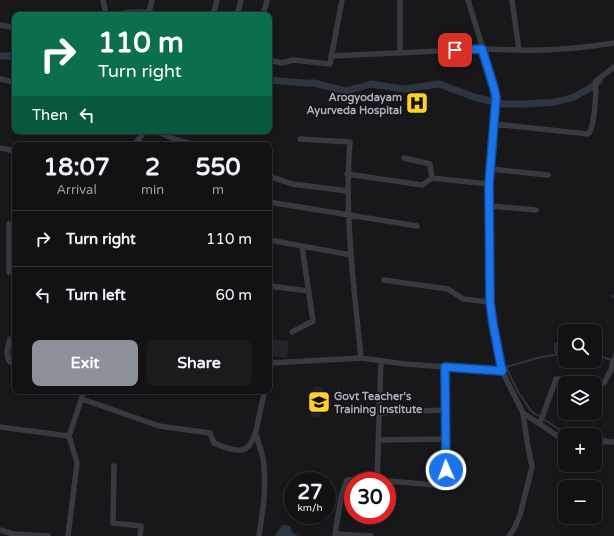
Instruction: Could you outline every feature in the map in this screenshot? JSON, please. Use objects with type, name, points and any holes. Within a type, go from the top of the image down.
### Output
[{"type":"street","points":[[103,0],[105,12]]},
{"type":"street","points":[[149,12],[152,0]]},
{"type":"street","points":[[214,12],[217,0]]},
{"type":"street","points":[[238,12],[241,0]]},
{"type":"street","points":[[264,12],[267,0]]},
{"type":"street","points":[[272,61],[282,63],[293,60],[330,64],[342,0]]},
{"type":"street","points":[[400,0],[400,53]]},
{"type":"street","points":[[468,0],[496,98],[489,184],[490,302],[493,324],[502,371],[523,413],[526,441],[532,467],[520,515],[509,536]]},
{"type":"street","points":[[512,0],[519,50]]},
{"type":"street","points":[[0,25],[12,27]]},
{"type":"street","points":[[331,56],[482,49],[535,50],[576,48],[614,43]]},
{"type":"street","points":[[494,124],[588,134],[591,130],[593,118],[596,81],[614,67]]},
{"type":"street","points":[[0,79],[12,81]]},
{"type":"street","points":[[136,142],[143,134]]},
{"type":"street","points":[[162,134],[185,142]]},
{"type":"street","points":[[300,139],[350,142],[347,174],[349,216],[351,255],[361,358]]},
{"type":"street","points":[[0,148],[12,150]]},
{"type":"street","points":[[404,158],[430,164],[432,178]]},
{"type":"street","points":[[490,169],[548,175]]},
{"type":"street","points":[[347,174],[422,185],[432,178],[489,184]]},
{"type":"street","points":[[272,177],[292,184],[348,190]]},
{"type":"street","points":[[272,203],[417,226]]},
{"type":"street","points":[[490,206],[536,210]]},
{"type":"street","points":[[9,272],[9,224],[12,224]]},
{"type":"street","points":[[272,241],[351,255]]},
{"type":"street","points":[[292,332],[313,321],[302,246]]},
{"type":"street","points":[[384,280],[448,289],[463,299],[490,302]]},
{"type":"street","points":[[272,286],[309,291]]},
{"type":"street","points":[[12,339],[10,339],[7,350],[8,359],[12,362]]},
{"type":"street","points":[[0,348],[7,350]]},
{"type":"street","points":[[272,363],[361,358],[405,364],[502,371]]},
{"type":"street","points":[[540,423],[556,379],[604,383],[611,370],[614,359]]},
{"type":"street","points":[[377,472],[381,361]]},
{"type":"street","points":[[396,482],[446,486],[444,410],[445,367]]},
{"type":"street","points":[[68,536],[77,463],[69,436],[83,394]]},
{"type":"street","points":[[82,399],[159,426],[210,433],[214,443],[228,449],[244,450],[252,445],[256,434],[263,394]]},
{"type":"street","points":[[379,412],[444,410]]},
{"type":"street","points":[[523,413],[558,436]]},
{"type":"street","points":[[0,427],[69,436]]},
{"type":"street","points":[[256,434],[263,458],[264,485],[263,510],[259,536]]},
{"type":"street","points":[[378,440],[445,439]]},
{"type":"street","points":[[602,441],[614,442]]},
{"type":"street","points":[[114,466],[113,523],[141,526],[140,536]]},
{"type":"street","points":[[344,488],[334,534],[371,536]]},
{"type":"street","points":[[0,530],[13,534],[48,536]]},
{"type":"shaded area","points":[[272,339],[289,341],[287,358],[272,356]]},
{"type":"shaded area","name":"Govt Teacher's Training Institute","points":[[315,387],[323,387],[323,394],[328,394],[327,408],[322,411],[320,417],[314,417],[310,413],[311,395]]},
{"type":"shaded area","points":[[282,525],[290,526],[292,532],[298,536],[275,536]]},
{"type":"waterway","points":[[0,56],[12,56]]},
{"type":"waterway","points":[[272,80],[314,83],[346,91],[371,84],[404,89],[439,84],[474,97],[502,104],[556,102],[574,97],[599,81]]},
{"type":"waterway","points":[[558,345],[555,344],[556,355],[541,357],[506,367],[517,390],[531,411],[558,429]]},
{"type":"waterway","points":[[602,357],[612,360],[614,355]]},
{"type":"waterway","points":[[602,439],[607,439]]},
{"type":"place","name":"Arogyodayam Ayurveda Hospital","points":[[417,103]]},
{"type":"place","name":"Govt Teacher's Training Institute","points":[[319,402]]},
{"type":"route","points":[[446,470],[444,410],[445,367],[502,371],[490,302],[489,184],[496,98],[482,49],[455,50]]}]
